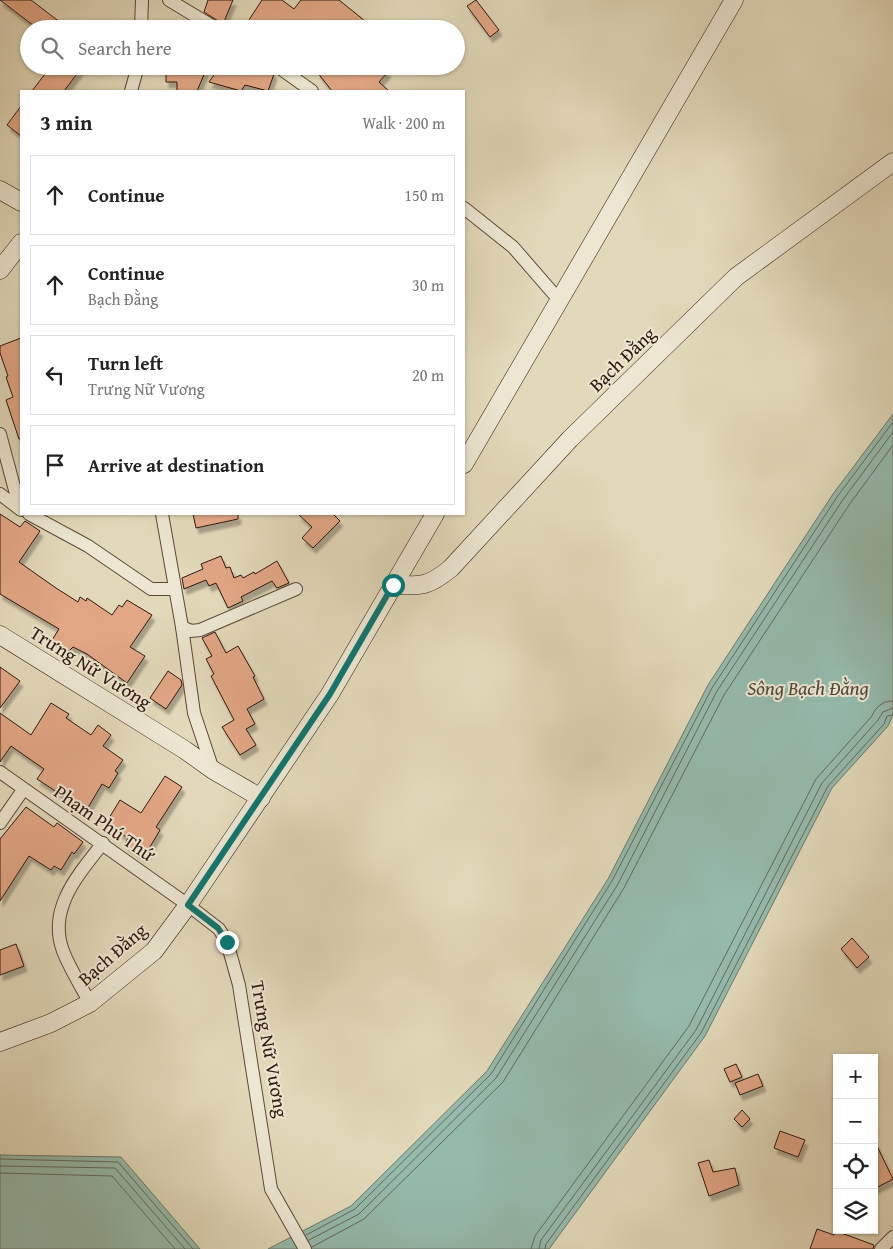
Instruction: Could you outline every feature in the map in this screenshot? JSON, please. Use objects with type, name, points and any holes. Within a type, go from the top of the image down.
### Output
[{"type":"street","points":[[141,20],[142,0]]},
{"type":"street","points":[[169,0],[202,20]]},
{"type":"street","points":[[465,462],[734,0]]},
{"type":"street","points":[[131,90],[135,75]]},
{"type":"street","points":[[290,75],[311,90]]},
{"type":"street","name":"Bạch Đằng","points":[[393,585],[418,586],[433,583],[451,568],[570,439],[736,277],[893,162]]},
{"type":"street","points":[[0,190],[20,201]]},
{"type":"street","points":[[465,209],[513,247],[559,300]]},
{"type":"street","points":[[0,270],[20,244]]},
{"type":"street","points":[[0,434],[20,501]]},
{"type":"street","points":[[0,494],[20,509]]},
{"type":"street","points":[[30,515],[88,546],[150,589],[175,589]]},
{"type":"street","points":[[162,515],[182,627],[194,714],[213,770]]},
{"type":"street","name":"Bạch Đằng","points":[[0,1042],[51,1023],[90,1003],[154,951],[262,798],[330,694],[434,515]]},
{"type":"street","points":[[182,627],[191,631],[200,630],[296,590]]},
{"type":"street","name":"Trưng Nữ Vương","points":[[1,639],[185,750],[213,770],[262,798]]},
{"type":"street","name":"Phạm Phú Thứ","points":[[0,772],[188,905]]},
{"type":"street","points":[[0,823],[23,790]]},
{"type":"street","points":[[90,1003],[63,949],[59,919],[65,897],[74,880],[102,843]]},
{"type":"street","name":"Trưng Nữ Vương","points":[[188,905],[218,928],[227,942],[239,985],[271,1189],[305,1249]]},
{"type":"street","points":[[881,1249],[893,1237]]},
{"type":"water","name":"Sông Bạch Đằng","points":[[893,414],[893,715],[888,726],[832,788],[705,1036],[549,1249],[268,1249],[351,1206],[487,1071],[608,879],[708,685],[833,494]]},
{"type":"water","points":[[0,1155],[121,1157],[200,1249],[0,1249]]},
{"type":"building","points":[[0,0],[31,0],[57,20],[26,20]]},
{"type":"building","points":[[208,0],[233,0],[225,20],[217,20],[204,12]]},
{"type":"building","points":[[262,0],[282,0],[294,9],[301,0],[339,0],[364,20],[249,20]]},
{"type":"building","points":[[476,0],[499,30],[490,37],[467,6]]},
{"type":"building","points":[[44,75],[76,75],[65,90],[33,90]]},
{"type":"building","points":[[166,75],[204,75],[197,90],[177,90],[177,82],[166,82]]},
{"type":"building","points":[[214,75],[274,75],[268,90],[245,85],[242,90],[237,90],[209,82]]},
{"type":"building","points":[[319,75],[385,75],[379,82],[388,90],[331,90]]},
{"type":"building","points":[[20,107],[20,135],[7,125]]},
{"type":"building","points":[[20,338],[20,439],[6,400],[13,397],[6,377],[8,376],[0,353],[0,346]]},
{"type":"building","points":[[0,514],[20,527],[25,521],[40,531],[19,562],[56,588],[78,602],[80,597],[86,601],[87,598],[112,615],[119,605],[122,607],[127,600],[152,615],[130,647],[145,656],[127,683],[87,654],[73,647],[69,651],[52,640],[59,629],[0,594]]},
{"type":"building","points":[[193,515],[238,515],[238,519],[196,528]]},
{"type":"building","points":[[299,515],[334,515],[340,521],[313,548],[302,538],[312,527]]},
{"type":"building","points":[[221,556],[226,568],[230,567],[234,578],[241,575],[243,578],[254,572],[255,574],[277,561],[289,583],[277,588],[272,581],[241,597],[243,601],[228,608],[216,583],[209,586],[206,580],[184,589],[182,578],[203,569],[201,564]]},
{"type":"building","points":[[215,632],[226,653],[238,646],[255,676],[253,677],[264,699],[247,709],[255,724],[246,729],[256,745],[240,755],[222,727],[234,720],[211,676],[214,674],[206,659],[212,656],[202,638]]},
{"type":"building","points":[[0,667],[20,681],[0,708]]},
{"type":"building","points":[[168,671],[181,680],[182,685],[166,709],[150,698]]},
{"type":"building","points":[[51,703],[69,714],[66,718],[91,735],[98,725],[111,735],[103,746],[123,760],[115,771],[118,773],[109,788],[102,784],[86,811],[37,779],[44,769],[11,746],[0,762],[0,713],[31,735]]},
{"type":"building","points":[[165,776],[182,787],[156,827],[160,830],[144,857],[125,845],[128,838],[106,823],[120,800],[141,813]]},
{"type":"building","points":[[26,807],[54,827],[57,823],[83,842],[74,854],[72,852],[61,870],[54,866],[51,870],[29,856],[0,901],[0,839]]},
{"type":"building","points":[[852,938],[869,957],[857,968],[841,949]]},
{"type":"building","points":[[16,944],[24,966],[0,975],[0,950]]},
{"type":"building","points":[[736,1064],[742,1077],[730,1082],[724,1069]]},
{"type":"building","points":[[758,1074],[763,1086],[740,1095],[735,1083]]},
{"type":"building","points":[[742,1110],[750,1119],[742,1127],[734,1119]]},
{"type":"building","points":[[780,1131],[805,1140],[798,1157],[774,1148]]},
{"type":"building","points":[[878,1148],[893,1179],[878,1187]]},
{"type":"building","points":[[709,1160],[713,1172],[735,1168],[739,1185],[709,1196],[698,1163]]},
{"type":"building","points":[[817,1229],[834,1235],[844,1234],[874,1245],[873,1249],[810,1249]]},
{"type":"route","points":[[227,942],[218,928],[188,905],[262,798],[330,694],[393,585]]}]
